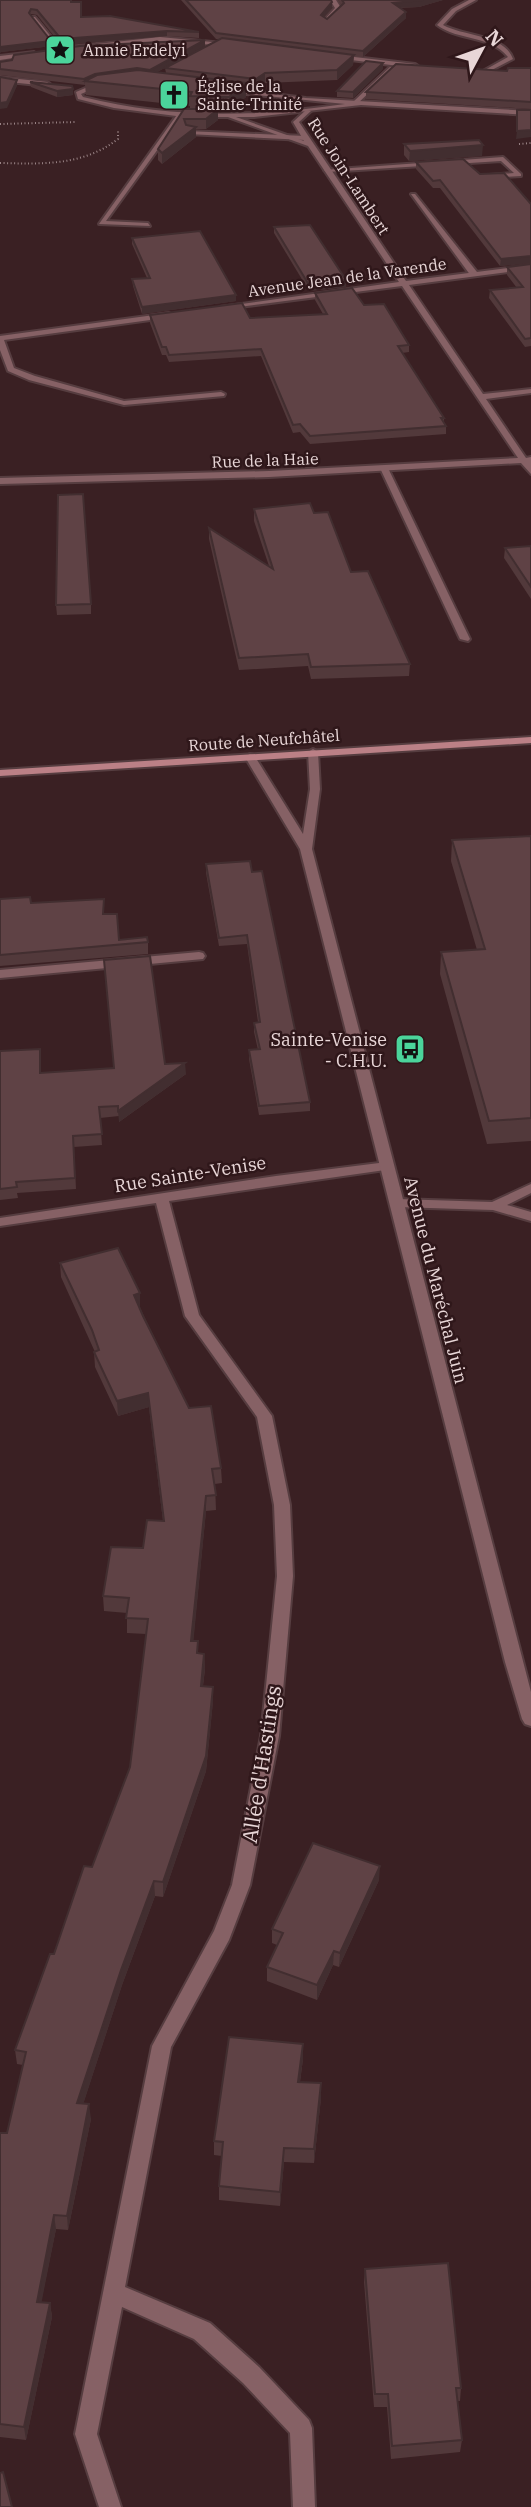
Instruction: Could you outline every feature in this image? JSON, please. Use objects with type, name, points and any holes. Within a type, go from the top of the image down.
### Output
[{"type":"main road","name":"Route de Neufchâtel","points":[[0,773],[531,740]]},
{"type":"street","points":[[327,20],[338,8],[333,0]]},
{"type":"street","points":[[473,0],[454,10],[440,25],[453,34],[485,40],[507,50],[510,58],[486,71]]},
{"type":"street","points":[[33,18],[60,49]]},
{"type":"street","points":[[48,50],[151,40],[240,45]]},
{"type":"street","points":[[202,54],[221,43]]},
{"type":"street","points":[[1,60],[37,52]]},
{"type":"street","points":[[327,55],[420,66]]},
{"type":"street","points":[[108,82],[83,89],[78,93],[80,98],[106,106],[231,117],[357,104],[392,68]]},
{"type":"street","points":[[477,71],[508,71]]},
{"type":"street","points":[[0,79],[50,84]]},
{"type":"street","points":[[70,86],[83,89]]},
{"type":"street","points":[[215,89],[357,104],[531,113]]},
{"type":"street","points":[[306,100],[313,105],[308,111]]},
{"type":"street","name":"Rue Join-Lambert","points":[[308,111],[296,122],[307,141],[481,397],[528,460],[531,471]]},
{"type":"street","points":[[148,225],[101,223],[181,113]]},
{"type":"street","points":[[231,117],[307,141]]},
{"type":"street","points":[[188,132],[293,138]]},
{"type":"street","points":[[327,170],[503,159],[519,175],[479,177]]},
{"type":"street","points":[[466,162],[472,169]]},
{"type":"street","points":[[413,195],[474,274]]},
{"type":"street","name":"Avenue Jean de la Varende","points":[[219,308],[531,267]]},
{"type":"street","points":[[178,314],[0,339],[11,369],[32,378],[124,403],[221,394]]},
{"type":"street","points":[[481,397],[531,391]]},
{"type":"street","name":"Rue de la Haie","points":[[0,481],[384,468],[528,460]]},
{"type":"street","points":[[384,468],[466,639]]},
{"type":"street","name":"Avenue du Maréchal Juin","points":[[306,849],[315,789],[313,752]]},
{"type":"street","name":"Avenue du Maréchal Juin","points":[[250,757],[306,849],[513,1662],[531,1719]]},
{"type":"street","points":[[0,974],[199,956]]},
{"type":"street","name":"Rue Sainte-Venise","points":[[0,1222],[387,1166]]},
{"type":"street","points":[[494,1206],[531,1188]]},
{"type":"street","name":"Allée d'Hastings","points":[[110,2507],[86,2434],[162,2046],[222,1934],[241,1885],[270,1736],[285,1576],[282,1505],[264,1416],[192,1317],[162,1199]]},
{"type":"street","points":[[397,1203],[494,1206],[531,1217]]},
{"type":"street","points":[[114,2293],[202,2331],[251,2375],[301,2428],[304,2507]]},
{"type":"path","points":[[0,124],[84,122]]},
{"type":"path","points":[[0,163],[47,164],[84,159],[118,139],[120,131],[115,126]]},
{"type":"building","points":[[0,0],[71,0],[81,2],[81,17],[110,16],[199,32],[167,31],[61,39],[37,10],[31,9],[29,13],[51,41],[0,47]]},
{"type":"building","points":[[186,0],[331,0],[321,15],[327,19],[344,3],[342,0],[423,0],[393,3],[406,12],[363,51],[216,33]]},
{"type":"building","points":[[222,38],[354,55],[337,70],[265,73],[256,79],[165,68]]},
{"type":"building","points":[[205,40],[150,70],[137,68],[95,74],[84,79],[0,69],[0,62],[12,60],[14,55],[80,46]]},
{"type":"building","points":[[366,61],[383,63],[353,92],[337,91]]},
{"type":"building","points":[[396,64],[507,71],[508,68],[531,68],[531,102],[366,92]]},
{"type":"building","points":[[138,70],[246,83],[229,97],[190,96],[192,92],[85,81],[97,75]]},
{"type":"building","points":[[0,77],[17,80],[7,102],[0,103]]},
{"type":"building","points":[[30,82],[72,86],[73,89],[57,91]]},
{"type":"building","points":[[184,109],[218,109],[206,119],[184,119],[186,125],[196,127],[162,153],[158,149]]},
{"type":"building","points":[[517,110],[531,110],[531,130],[517,131]]},
{"type":"building","points":[[479,140],[483,145],[410,151],[404,144]]},
{"type":"building","points":[[463,159],[480,174],[504,173],[531,204],[531,256],[501,259],[440,180],[433,181],[416,162]]},
{"type":"building","points":[[310,225],[346,280],[309,285],[274,227]]},
{"type":"building","points":[[200,231],[236,295],[142,307],[132,279],[150,278],[132,238]]},
{"type":"building","points":[[531,264],[531,338],[525,339],[490,290],[523,287],[507,267]]},
{"type":"building","points":[[352,288],[364,305],[384,304],[409,345],[398,346],[444,418],[441,418],[446,426],[310,436],[300,424],[293,425],[261,349],[169,355],[166,347],[162,347],[150,315],[242,303],[250,318],[327,314],[315,293]]},
{"type":"building","points":[[83,494],[91,604],[56,605],[58,495]]},
{"type":"building","points":[[310,503],[314,513],[328,512],[351,572],[368,571],[410,664],[311,667],[308,654],[239,658],[209,528],[273,569],[254,509]]},
{"type":"building","points":[[531,546],[531,587],[505,548]]},
{"type":"building","points":[[531,836],[531,1118],[489,1121],[441,952],[485,949],[452,840]]},
{"type":"building","points":[[250,861],[252,872],[262,871],[310,1102],[259,1106],[249,1050],[260,1049],[254,1023],[260,1022],[247,935],[219,938],[206,864]]},
{"type":"building","points":[[30,897],[31,903],[104,899],[103,914],[117,914],[119,940],[147,937],[148,942],[0,955],[0,899]]},
{"type":"building","points":[[150,956],[165,1064],[185,1063],[118,1111],[118,1106],[99,1107],[102,1134],[73,1136],[75,1178],[16,1182],[17,1187],[0,1189],[0,1051],[40,1049],[40,1073],[114,1068],[104,960]]},
{"type":"building","points":[[118,1248],[140,1293],[134,1295],[143,1316],[189,1408],[211,1406],[221,1468],[212,1469],[216,1495],[206,1496],[191,1641],[198,1641],[197,1653],[204,1654],[201,1686],[213,1687],[206,1756],[163,1882],[154,1881],[77,2103],[89,2104],[67,2216],[54,2215],[37,2302],[50,2303],[24,2427],[0,2424],[0,2133],[7,2133],[26,2052],[15,2050],[50,1954],[54,1954],[84,1866],[92,1867],[130,1767],[148,1619],[126,1618],[129,1598],[103,1596],[111,1547],[143,1548],[147,1520],[164,1521],[148,1393],[117,1401],[94,1352],[99,1350],[92,1330],[60,1263]]},
{"type":"building","points":[[313,1843],[380,1866],[340,1953],[334,1951],[317,1985],[267,1967],[283,1933],[272,1929]]},
{"type":"building","points":[[229,2037],[303,2044],[298,2082],[321,2083],[314,2149],[284,2148],[280,2192],[219,2186],[223,2142],[214,2141]]},
{"type":"building","points":[[448,2263],[461,2388],[456,2388],[462,2440],[392,2446],[388,2394],[375,2394],[365,2269]]},
{"type":"building","points":[[3,2472],[12,2507],[0,2507],[0,2473]]},
{"type":"place","name":"Annie Erdelyi","points":[[60,50]]},
{"type":"place","name":"Église de la Sainte-Trinité","points":[[174,95]]},
{"type":"place","name":"Sainte-Venise - C.H.U.","points":[[410,1049]]}]
